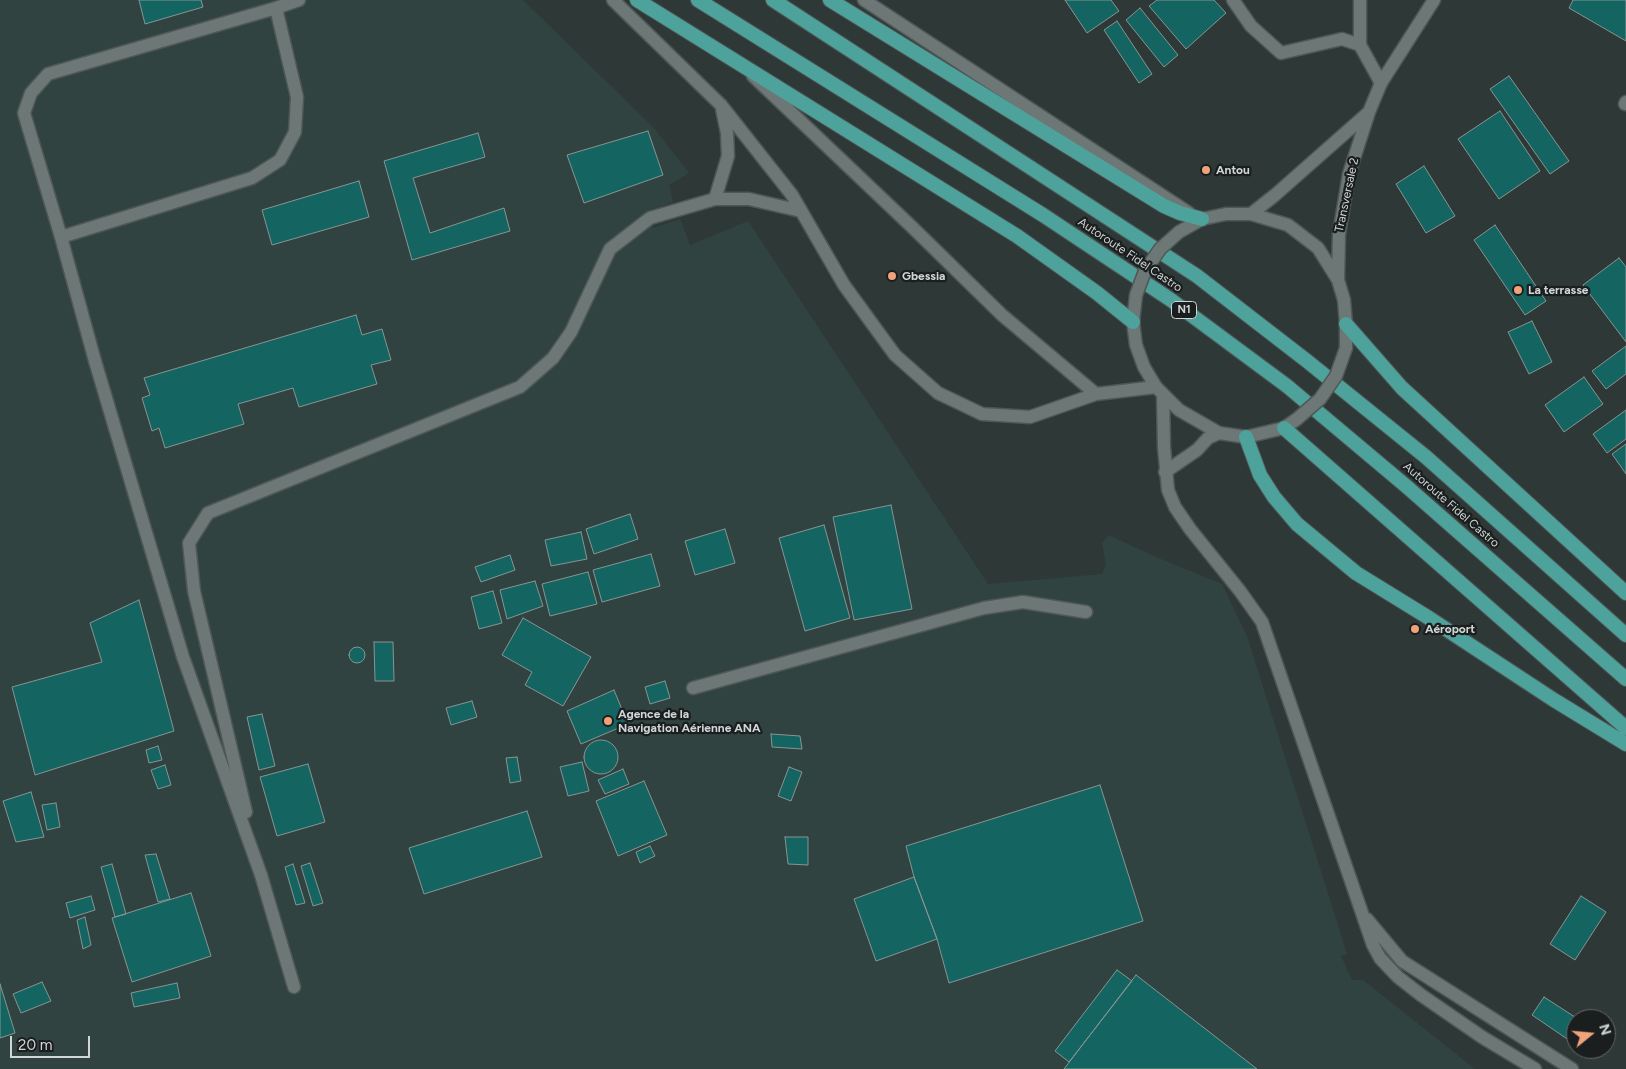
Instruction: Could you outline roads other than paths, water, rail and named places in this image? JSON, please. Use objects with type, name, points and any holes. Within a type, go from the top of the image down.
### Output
[{"type":"highway","points":[[638,0],[1017,236],[1097,293],[1133,322]]},
{"type":"highway","name":"Autoroute Fidel Castro","points":[[698,0],[1043,215],[1178,306],[1287,386],[1406,486],[1626,679]]},
{"type":"highway","name":"Autoroute Fidel Castro","points":[[773,0],[1197,276],[1307,361],[1426,457],[1626,635]]},
{"type":"highway","points":[[830,0],[1164,206],[1199,218]]},
{"type":"highway","points":[[1346,324],[1402,388],[1626,593]]},
{"type":"highway","points":[[1284,428],[1626,728]]},
{"type":"highway","points":[[1246,437],[1260,475],[1274,497],[1297,524],[1356,573],[1626,744]]},
{"type":"street","points":[[294,987],[260,875],[183,657],[24,113],[31,93],[48,74],[299,0]]},
{"type":"street","points":[[613,0],[721,105],[792,195],[844,285],[895,355],[938,393],[982,414],[1030,416],[1096,394],[1160,391]]},
{"type":"street","points":[[864,0],[1199,218]]},
{"type":"street","points":[[1233,0],[1251,26],[1281,54],[1342,39],[1360,45]]},
{"type":"street","points":[[1360,0],[1360,45],[1381,83]]},
{"type":"street","name":"Transversale 2","points":[[1338,280],[1339,234],[1350,174],[1369,112],[1381,83],[1434,0]]},
{"type":"street","points":[[61,237],[252,178],[280,160],[295,132],[298,97],[276,8]]},
{"type":"street","points":[[740,64],[1002,315],[1096,394]]},
{"type":"street","points":[[715,199],[728,156],[727,133],[721,105]]},
{"type":"street","name":"Transversale 2","points":[[1251,214],[1369,112]]},
{"type":"street","points":[[260,875],[194,591],[189,543],[208,513],[520,387],[553,358],[571,332],[610,249],[650,218],[715,199],[749,199],[801,211]]},
{"type":"street","points":[[1226,214],[1251,214],[1288,225],[1318,248],[1338,280],[1344,300],[1346,348],[1336,376],[1320,399],[1284,428],[1246,437],[1219,433],[1178,410],[1160,391],[1144,367],[1136,344],[1133,322],[1136,295],[1145,271],[1160,249],[1199,218],[1226,214]]},
{"type":"street","points":[[1160,391],[1165,472],[1168,490],[1190,529],[1240,591],[1262,622],[1361,911],[1373,945],[1380,958],[1398,977],[1482,1036],[1536,1069]]},
{"type":"street","points":[[1165,472],[1197,450],[1208,438],[1219,433]]},
{"type":"street","points":[[693,688],[984,608],[1023,602],[1086,612]]},
{"type":"street","points":[[1361,911],[1402,961],[1572,1069]]},
{"type":"place","name":"Antou","points":[[1206,170]]},
{"type":"place","name":"Gbessia","points":[[892,276]]},
{"type":"place","name":"La terrasse","points":[[1518,290]]},
{"type":"place","name":"Aéroport","points":[[1415,629]]},
{"type":"place","name":"Agence de la Navigation Aérienne ANA","points":[[608,721]]}]
